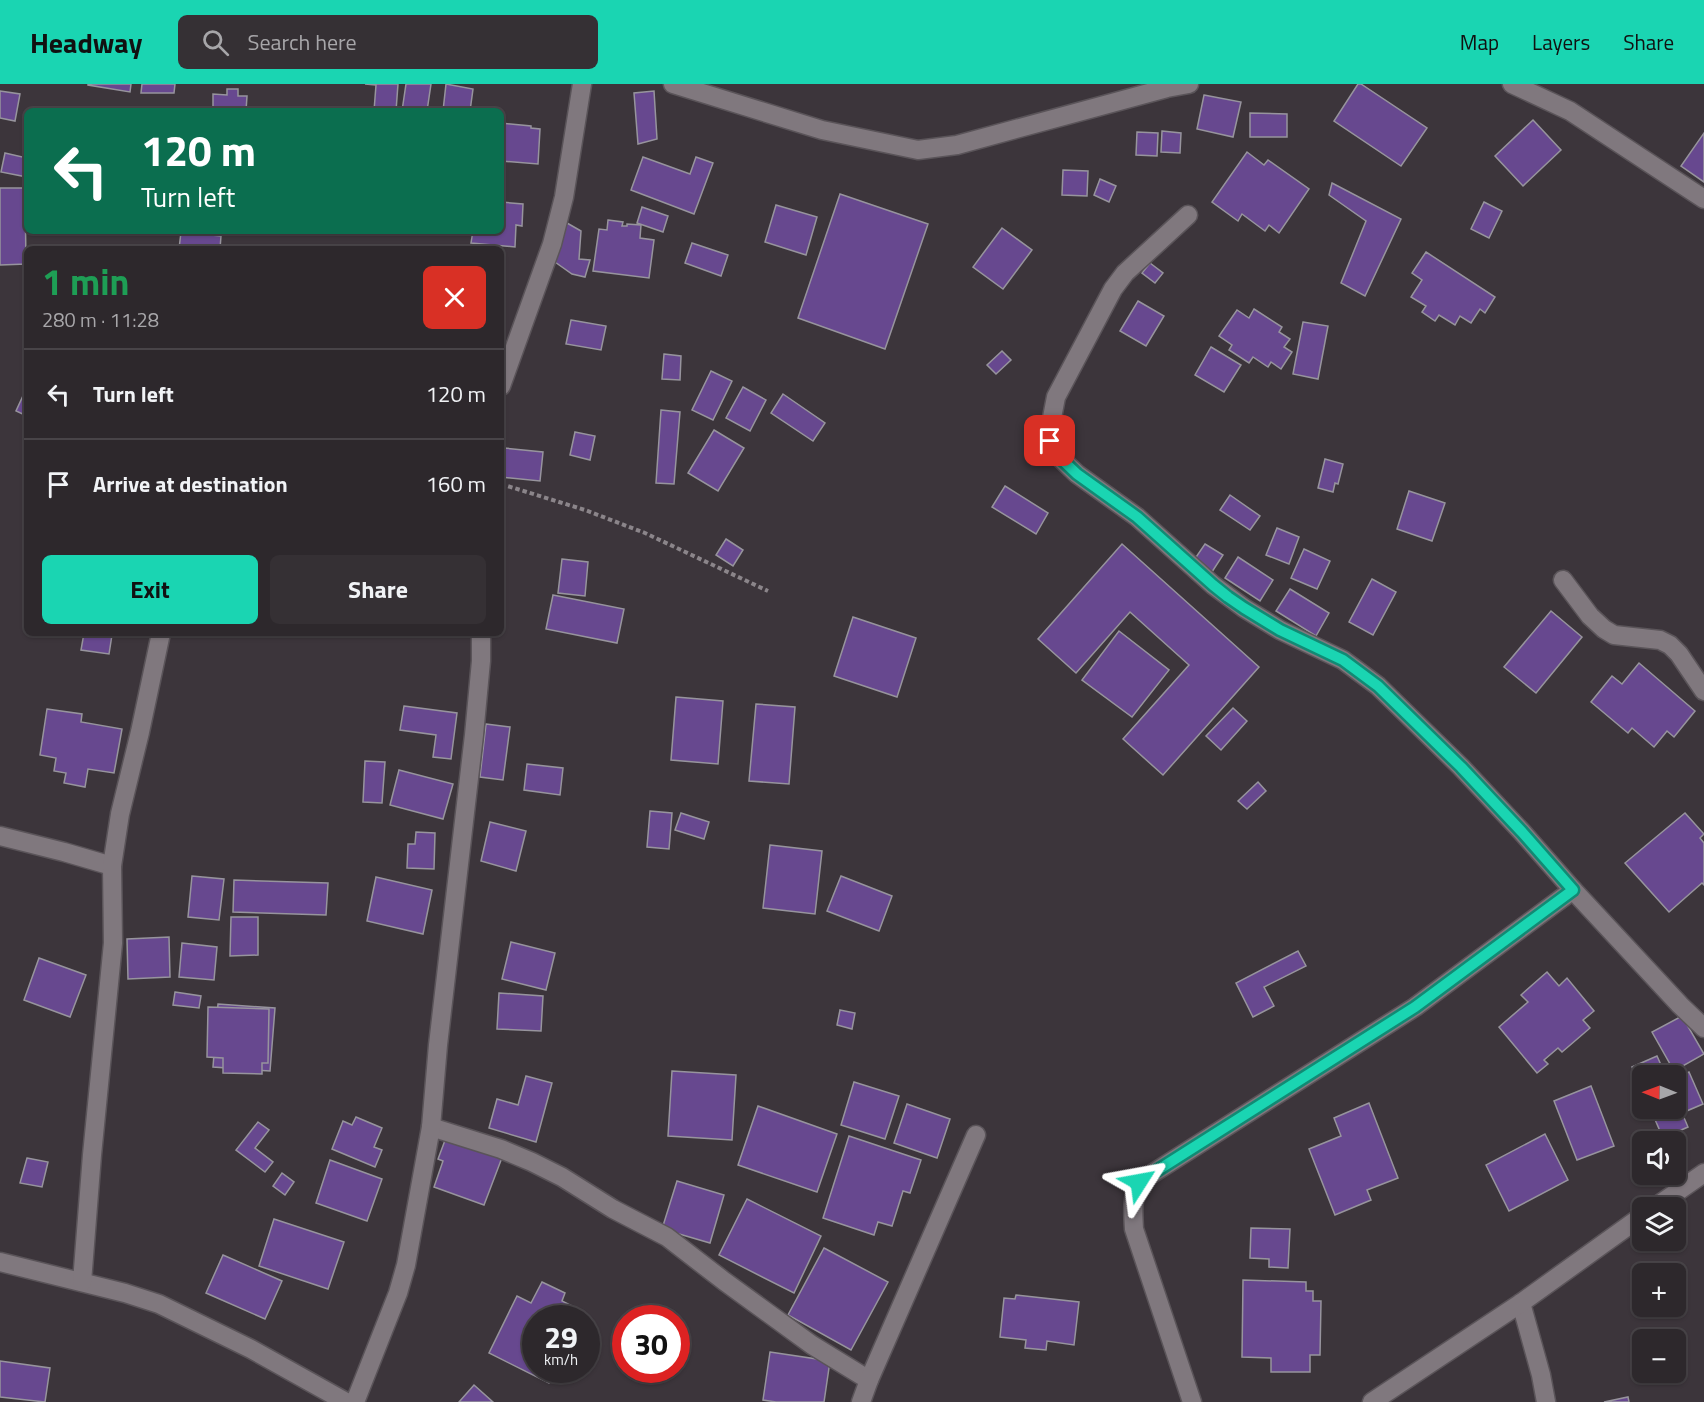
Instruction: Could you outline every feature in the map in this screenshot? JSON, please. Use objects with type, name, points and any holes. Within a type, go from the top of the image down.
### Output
[{"type":"street","points":[[504,378],[552,244],[564,197],[582,84]]},
{"type":"street","points":[[673,84],[822,130],[918,150],[957,145],[1167,88],[1190,84]]},
{"type":"street","points":[[1512,84],[1570,111],[1704,199]]},
{"type":"street","points":[[1188,215],[1125,273],[1113,289],[1056,397],[1050,428],[1050,441],[1054,452],[1077,474],[1137,517],[1213,585],[1244,608],[1280,630],[1343,660],[1378,686],[1461,767],[1680,1005],[1704,1028]]},
{"type":"street","points":[[1563,580],[1590,616],[1614,636],[1660,640],[1670,645],[1679,654],[1704,691]]},
{"type":"street","points":[[82,1282],[113,943],[112,866],[120,814],[141,732],[160,636]]},
{"type":"street","points":[[355,1402],[398,1293],[406,1265],[431,1127],[438,1045],[474,735],[481,636]]},
{"type":"street","points":[[0,836],[112,866]]},
{"type":"street","points":[[1192,1402],[1134,1229],[1133,1202],[1139,1182],[1415,1007],[1573,890]]},
{"type":"street","points":[[431,1127],[501,1149],[532,1162],[667,1237],[812,1345],[869,1380]]},
{"type":"street","points":[[861,1402],[976,1135]]},
{"type":"street","points":[[1670,1197],[1704,1173]]},
{"type":"street","points":[[1372,1402],[1521,1303],[1632,1223]]},
{"type":"street","points":[[0,1262],[159,1304],[251,1349],[346,1402]]},
{"type":"street","points":[[1521,1303],[1536,1352],[1546,1402]]},
{"type":"path","points":[[504,485],[585,510],[645,532],[768,591]]},
{"type":"building","points":[[88,84],[131,84],[130,92]]},
{"type":"building","points":[[142,84],[175,84],[174,93],[141,93]]},
{"type":"building","points":[[365,84],[398,84],[396,108],[374,108],[376,85]]},
{"type":"building","points":[[406,84],[431,84],[427,108],[402,108]]},
{"type":"building","points":[[446,84],[473,89],[470,108],[443,108]]},
{"type":"building","points":[[1358,84],[1427,128],[1401,166],[1334,121]]},
{"type":"building","points":[[227,89],[238,89],[238,96],[247,96],[246,108],[213,108],[213,94],[227,95]]},
{"type":"building","points":[[0,91],[20,94],[15,121],[0,118]]},
{"type":"building","points":[[654,91],[657,139],[638,144],[634,93]]},
{"type":"building","points":[[1204,95],[1241,102],[1233,137],[1197,129]]},
{"type":"building","points":[[1250,113],[1287,114],[1287,137],[1250,137]]},
{"type":"building","points":[[1533,120],[1561,150],[1523,186],[1495,156]]},
{"type":"building","points":[[504,123],[540,129],[538,164],[504,161]]},
{"type":"building","points":[[1162,131],[1181,133],[1180,153],[1161,152]]},
{"type":"building","points":[[1137,132],[1158,133],[1157,156],[1136,155]]},
{"type":"building","points":[[1704,133],[1704,182],[1681,166]]},
{"type":"building","points":[[1247,152],[1264,165],[1268,160],[1309,189],[1279,233],[1269,225],[1265,231],[1242,214],[1238,221],[1212,202]]},
{"type":"building","points":[[5,153],[24,157],[24,176],[1,172]]},
{"type":"building","points":[[643,157],[690,174],[696,157],[713,163],[694,214],[631,190]]},
{"type":"building","points":[[1063,170],[1088,171],[1087,196],[1062,195]]},
{"type":"building","points":[[1100,179],[1116,186],[1109,202],[1094,195]]},
{"type":"building","points":[[1332,183],[1401,219],[1365,296],[1341,283],[1366,221],[1329,195]]},
{"type":"building","points":[[0,188],[24,188],[24,264],[0,265]]},
{"type":"building","points":[[840,194],[928,224],[885,349],[798,318]]},
{"type":"building","points":[[504,202],[523,204],[522,226],[516,225],[515,247],[471,243],[472,234],[504,234]]},
{"type":"building","points":[[1484,202],[1502,211],[1489,238],[1471,229]]},
{"type":"building","points":[[776,205],[817,217],[806,255],[765,242]]},
{"type":"building","points":[[642,207],[668,216],[663,232],[637,223]]},
{"type":"building","points":[[608,220],[623,222],[622,226],[641,225],[640,238],[654,240],[649,278],[593,271],[599,229],[607,230]]},
{"type":"building","points":[[567,223],[581,231],[579,259],[590,260],[585,277],[572,274],[555,262]]},
{"type":"building","points":[[1002,228],[1032,250],[1003,289],[973,267]]},
{"type":"building","points":[[181,234],[221,236],[220,246],[179,246]]},
{"type":"building","points":[[692,243],[728,255],[721,276],[685,263]]},
{"type":"building","points":[[1426,252],[1495,297],[1485,313],[1480,309],[1471,323],[1460,316],[1455,325],[1439,315],[1435,321],[1422,312],[1426,306],[1411,297],[1422,280],[1412,273]]},
{"type":"building","points":[[1150,263],[1163,273],[1155,283],[1142,273]]},
{"type":"building","points":[[1138,301],[1164,316],[1146,346],[1120,331]]},
{"type":"building","points":[[1254,309],[1282,327],[1279,332],[1290,339],[1284,347],[1292,352],[1281,369],[1271,362],[1268,367],[1253,357],[1249,363],[1229,350],[1232,345],[1219,336],[1237,310],[1249,318]]},
{"type":"building","points":[[571,320],[606,326],[601,350],[566,344]]},
{"type":"building","points":[[1303,322],[1328,326],[1318,379],[1293,374]]},
{"type":"building","points":[[1211,347],[1241,365],[1224,392],[1195,375]]},
{"type":"building","points":[[1002,351],[1011,360],[996,374],[987,365]]},
{"type":"building","points":[[664,354],[681,356],[680,380],[662,379]]},
{"type":"building","points":[[711,371],[732,381],[713,420],[692,410]]},
{"type":"building","points":[[743,387],[766,400],[750,431],[726,418]]},
{"type":"building","points":[[24,394],[24,415],[16,411]]},
{"type":"building","points":[[783,394],[825,423],[813,441],[771,413]]},
{"type":"building","points":[[661,410],[680,412],[674,484],[656,483]]},
{"type":"building","points":[[714,430],[744,448],[718,491],[688,473]]},
{"type":"building","points":[[575,432],[595,436],[590,460],[570,455]]},
{"type":"building","points":[[504,448],[543,452],[540,481],[504,477]]},
{"type":"building","points":[[1325,459],[1343,464],[1338,484],[1335,483],[1333,492],[1318,488]]},
{"type":"building","points":[[1005,486],[1048,513],[1036,534],[992,507]]},
{"type":"building","points":[[1409,491],[1445,503],[1432,541],[1397,529]]},
{"type":"building","points":[[1230,495],[1260,516],[1250,530],[1220,510]]},
{"type":"building","points":[[1277,528],[1299,537],[1289,564],[1266,555]]},
{"type":"building","points":[[726,539],[743,550],[733,566],[716,555]]},
{"type":"building","points":[[1122,544],[1259,667],[1163,775],[1123,739],[1189,665],[1130,612],[1076,673],[1038,639]]},
{"type":"building","points":[[1205,544],[1223,555],[1210,575],[1192,563]]},
{"type":"building","points":[[1304,549],[1330,561],[1317,589],[1291,578]]},
{"type":"building","points":[[1238,557],[1273,580],[1260,601],[1225,578]]},
{"type":"building","points":[[562,559],[588,562],[585,596],[558,593]]},
{"type":"building","points":[[1372,579],[1396,592],[1373,635],[1349,622]]},
{"type":"building","points":[[1290,589],[1329,613],[1316,636],[1276,611]]},
{"type":"building","points":[[553,595],[624,609],[617,643],[546,629]]},
{"type":"building","points":[[1551,611],[1582,637],[1536,693],[1504,667]]},
{"type":"building","points":[[853,617],[916,638],[897,697],[834,676]]},
{"type":"building","points":[[1119,631],[1169,670],[1132,717],[1082,680]]},
{"type":"building","points":[[83,636],[112,636],[109,654],[81,650]]},
{"type":"building","points":[[1639,663],[1695,711],[1674,737],[1667,731],[1654,747],[1632,728],[1628,733],[1591,702],[1612,676],[1622,684]]},
{"type":"building","points":[[676,697],[723,701],[718,764],[671,760]]},
{"type":"building","points":[[756,704],[795,707],[789,784],[749,781]]},
{"type":"building","points":[[404,706],[457,713],[451,759],[433,757],[436,735],[400,730]]},
{"type":"building","points":[[1233,708],[1247,721],[1221,750],[1206,736]]},
{"type":"building","points":[[47,709],[82,714],[81,722],[122,729],[114,773],[88,769],[85,787],[64,783],[66,773],[54,771],[56,758],[40,755]]},
{"type":"building","points":[[486,724],[510,727],[503,780],[480,777]]},
{"type":"building","points":[[365,761],[385,762],[382,803],[363,802]]},
{"type":"building","points":[[527,764],[563,768],[560,795],[524,790]]},
{"type":"building","points":[[399,770],[453,784],[443,819],[390,805]]},
{"type":"building","points":[[1258,782],[1266,791],[1247,809],[1238,801]]},
{"type":"building","points":[[650,811],[672,813],[669,849],[647,847]]},
{"type":"building","points":[[681,813],[709,822],[704,839],[675,830]]},
{"type":"building","points":[[1685,813],[1704,834],[1700,838],[1704,843],[1704,885],[1702,883],[1669,912],[1625,863]]},
{"type":"building","points":[[490,822],[526,831],[516,871],[481,861]]},
{"type":"building","points":[[416,832],[435,833],[434,869],[407,868],[408,844],[415,844]]},
{"type":"building","points":[[770,845],[822,851],[815,914],[763,908]]},
{"type":"building","points":[[192,876],[224,879],[219,920],[188,917]]},
{"type":"building","points":[[841,876],[892,896],[879,931],[827,911]]},
{"type":"building","points":[[376,877],[432,890],[423,934],[367,921]]},
{"type":"building","points":[[234,880],[328,883],[326,915],[233,912]]},
{"type":"building","points":[[231,917],[258,917],[258,955],[230,956]]},
{"type":"building","points":[[169,937],[170,977],[128,979],[127,939]]},
{"type":"building","points":[[511,942],[555,953],[546,990],[502,979]]},
{"type":"building","points":[[182,943],[217,947],[214,980],[179,977]]},
{"type":"building","points":[[1298,951],[1306,966],[1264,987],[1274,1006],[1253,1017],[1236,983]]},
{"type":"building","points":[[39,958],[86,975],[70,1017],[24,1000]]},
{"type":"building","points":[[1547,972],[1559,986],[1567,978],[1594,1011],[1583,1020],[1590,1028],[1562,1052],[1558,1048],[1544,1060],[1548,1064],[1537,1073],[1499,1027],[1528,1002],[1521,995]]},
{"type":"building","points":[[175,992],[201,996],[199,1008],[173,1005]]},
{"type":"building","points":[[499,993],[543,996],[541,1031],[497,1029]]},
{"type":"building","points":[[218,1004],[275,1008],[270,1071],[213,1067]]},
{"type":"building","points":[[208,1007],[269,1009],[268,1063],[262,1063],[262,1074],[223,1073],[223,1058],[207,1057]]},
{"type":"building","points":[[840,1010],[855,1013],[852,1029],[837,1025]]},
{"type":"building","points":[[1682,1016],[1704,1054],[1685,1065],[1671,1065],[1652,1032]]},
{"type":"building","points":[[1657,1056],[1661,1065],[1637,1065]]},
{"type":"building","points":[[672,1071],[736,1075],[732,1140],[668,1136]]},
{"type":"building","points":[[1689,1072],[1703,1104],[1686,1111],[1686,1073]]},
{"type":"building","points":[[526,1076],[552,1083],[536,1142],[489,1128],[497,1099],[518,1105]]},
{"type":"building","points":[[854,1082],[899,1096],[885,1139],[841,1125]]},
{"type":"building","points":[[1591,1086],[1614,1146],[1577,1160],[1554,1101]]},
{"type":"building","points":[[1369,1103],[1398,1178],[1367,1190],[1371,1200],[1335,1215],[1309,1149],[1341,1136],[1334,1118]]},
{"type":"building","points":[[907,1104],[950,1119],[937,1158],[894,1143]]},
{"type":"building","points":[[758,1106],[837,1134],[817,1192],[738,1165]]},
{"type":"building","points":[[356,1117],[382,1128],[374,1147],[382,1150],[375,1167],[332,1149],[343,1121],[352,1125]]},
{"type":"building","points":[[1655,1119],[1685,1119],[1688,1127],[1679,1131],[1660,1131]]},
{"type":"building","points":[[258,1122],[269,1130],[255,1148],[273,1162],[265,1172],[236,1150]]},
{"type":"building","points":[[1545,1134],[1568,1180],[1509,1211],[1486,1165]]},
{"type":"building","points":[[447,1135],[503,1155],[484,1205],[434,1187],[443,1161],[438,1159]]},
{"type":"building","points":[[849,1136],[921,1160],[910,1193],[903,1191],[892,1226],[878,1222],[874,1235],[823,1218]]},
{"type":"building","points":[[27,1158],[48,1162],[42,1187],[20,1183]]},
{"type":"building","points":[[330,1160],[382,1179],[367,1221],[316,1203]]},
{"type":"building","points":[[282,1173],[294,1182],[285,1195],[273,1186]]},
{"type":"building","points":[[677,1181],[724,1195],[710,1243],[662,1229]]},
{"type":"building","points":[[747,1199],[821,1236],[794,1293],[719,1255]]},
{"type":"building","points":[[274,1219],[344,1242],[328,1289],[259,1266]]},
{"type":"building","points":[[1251,1228],[1290,1229],[1288,1268],[1269,1267],[1269,1259],[1250,1258]]},
{"type":"building","points":[[824,1248],[888,1282],[851,1350],[788,1315]]},
{"type":"building","points":[[223,1255],[282,1281],[265,1319],[206,1293]]},
{"type":"building","points":[[1243,1280],[1306,1282],[1306,1291],[1313,1291],[1313,1301],[1321,1301],[1320,1355],[1310,1355],[1310,1372],[1271,1372],[1271,1358],[1242,1357]]},
{"type":"building","points":[[542,1282],[565,1293],[562,1301],[570,1305],[522,1305],[522,1370],[489,1353],[517,1296],[531,1303]]},
{"type":"building","points":[[1016,1295],[1079,1302],[1074,1345],[1047,1341],[1046,1350],[1025,1348],[1026,1340],[1000,1337],[1004,1298],[1015,1299]]},
{"type":"building","points":[[770,1352],[830,1361],[824,1402],[763,1400]]},
{"type":"building","points":[[0,1361],[50,1368],[45,1402],[0,1397]]},
{"type":"building","points":[[474,1385],[493,1402],[459,1402]]},
{"type":"building","points":[[1628,1397],[1629,1402],[1604,1402]]},
{"type":"route","points":[[1050,441],[1054,452],[1077,474],[1137,517],[1228,597],[1280,630],[1343,660],[1378,686],[1461,767],[1573,890],[1415,1007],[1139,1182]]}]
